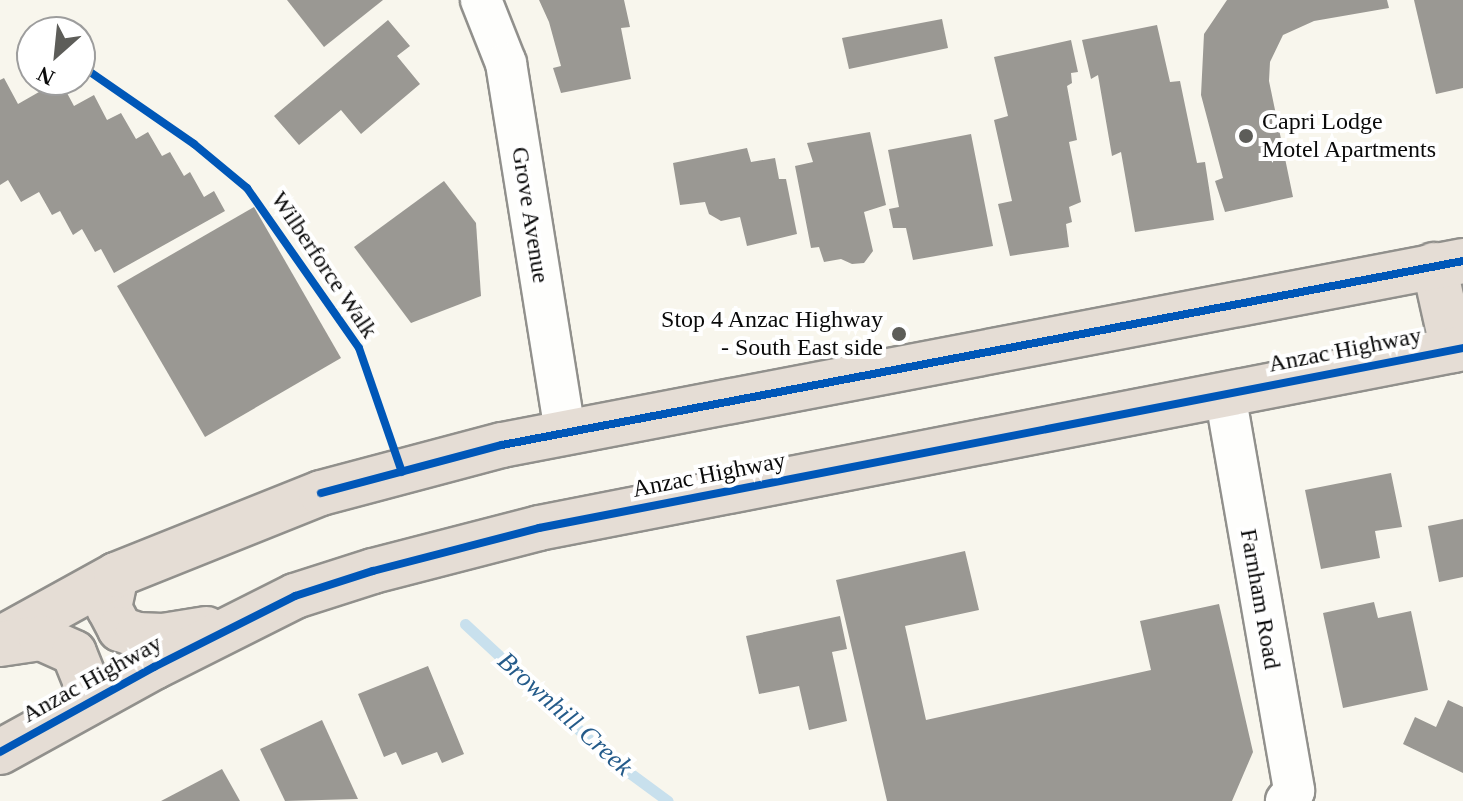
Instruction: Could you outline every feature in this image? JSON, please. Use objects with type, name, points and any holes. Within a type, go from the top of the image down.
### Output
[{"type":"highway","points":[[0,641],[116,575],[321,493],[502,445],[1449,263],[1458,349]]},
{"type":"highway","name":"Anzac Highway","points":[[0,752],[243,621],[308,591],[539,528],[1458,349]]},
{"type":"highway","points":[[116,575],[109,608],[120,629],[137,635],[188,633],[243,621]]},
{"type":"highway","points":[[0,641],[41,638],[74,653],[85,680],[86,704]]},
{"type":"street","name":"Grove Avenue","points":[[481,0],[506,63],[565,433]]},
{"type":"street","name":"Farnham Road","points":[[1225,394],[1299,798]]},
{"type":"building","points":[[287,0],[383,0],[324,47]]},
{"type":"building","points":[[539,0],[624,0],[630,27],[621,28],[631,79],[561,93],[553,68],[561,66],[549,22]]},
{"type":"building","name":"Capri Lodge Motel Apartments","points":[[1227,0],[1387,0],[1389,8],[1314,21],[1283,35],[1270,62],[1269,81],[1293,197],[1225,212],[1215,181],[1223,178],[1201,95],[1204,34]]},
{"type":"building","points":[[1414,0],[1463,0],[1463,88],[1436,94]]},
{"type":"building","points":[[942,19],[948,48],[849,69],[842,38]]},
{"type":"building","points":[[388,20],[410,46],[397,56],[420,84],[361,134],[341,110],[299,145],[274,116]]},
{"type":"building","points":[[1157,25],[1170,82],[1180,81],[1197,163],[1205,162],[1214,220],[1135,232],[1121,152],[1112,156],[1098,75],[1091,79],[1082,40]]},
{"type":"building","points":[[1071,40],[1078,72],[1071,73],[1072,83],[1067,86],[1077,140],[1069,142],[1081,202],[1069,207],[1072,222],[1066,224],[1069,247],[1010,256],[998,204],[1012,201],[994,120],[1008,116],[994,57]]},
{"type":"building","points":[[4,78],[18,104],[32,96],[69,96],[74,106],[95,96],[107,120],[121,113],[136,139],[148,132],[162,156],[170,152],[184,176],[190,172],[204,197],[214,191],[225,211],[114,273],[101,249],[95,252],[82,229],[73,235],[60,211],[52,215],[39,192],[21,202],[8,180],[0,185],[0,80]]},
{"type":"building","points":[[870,132],[886,205],[864,212],[873,251],[864,263],[852,264],[841,259],[824,262],[819,247],[811,248],[795,166],[813,162],[807,143]]},
{"type":"building","points":[[971,134],[993,246],[913,260],[906,228],[893,228],[889,209],[899,207],[888,150]]},
{"type":"building","points":[[747,148],[751,162],[775,158],[779,179],[786,179],[797,234],[747,246],[740,217],[721,221],[709,214],[705,202],[680,205],[673,163]]},
{"type":"building","points":[[444,181],[476,223],[481,296],[411,323],[354,247]]},
{"type":"building","points":[[254,207],[341,358],[205,437],[117,286]]},
{"type":"building","points":[[1391,473],[1402,527],[1375,531],[1380,558],[1321,569],[1305,490]]},
{"type":"building","points":[[1463,519],[1463,577],[1439,582],[1428,526]]},
{"type":"building","points":[[965,551],[979,610],[905,626],[926,720],[1151,670],[1140,621],[1219,604],[1253,752],[1232,801],[887,801],[836,580]]},
{"type":"building","points":[[1374,602],[1378,618],[1411,611],[1428,690],[1343,708],[1323,613]]},
{"type":"building","points":[[840,616],[847,649],[832,652],[847,721],[809,730],[799,686],[759,694],[746,636]]},
{"type":"building","points":[[428,666],[464,754],[442,763],[437,752],[402,765],[396,752],[384,757],[358,694]]},
{"type":"building","points":[[1448,700],[1463,707],[1463,773],[1403,744],[1415,717],[1436,727]]},
{"type":"building","points":[[322,720],[358,799],[285,801],[260,749]]},
{"type":"building","points":[[222,769],[240,801],[161,801]]},
{"type":"waterway","name":"Brownhill Creek","points":[[465,624],[608,757],[668,801]]},
{"type":"cycle path","name":"Wilberforce Walk","points":[[96,76],[194,144],[247,188],[359,348],[402,472]]},
{"type":"cycle path","points":[[321,493],[502,445],[1463,261]]},
{"type":"cycle path","points":[[0,752],[154,667],[295,596],[373,571],[539,528],[1463,348]]},
{"type":"place","name":"Capri Lodge Motel Apartments","points":[[1246,136]]},
{"type":"place","name":"Stop 4 Anzac Highway - South East side","points":[[899,334]]}]
